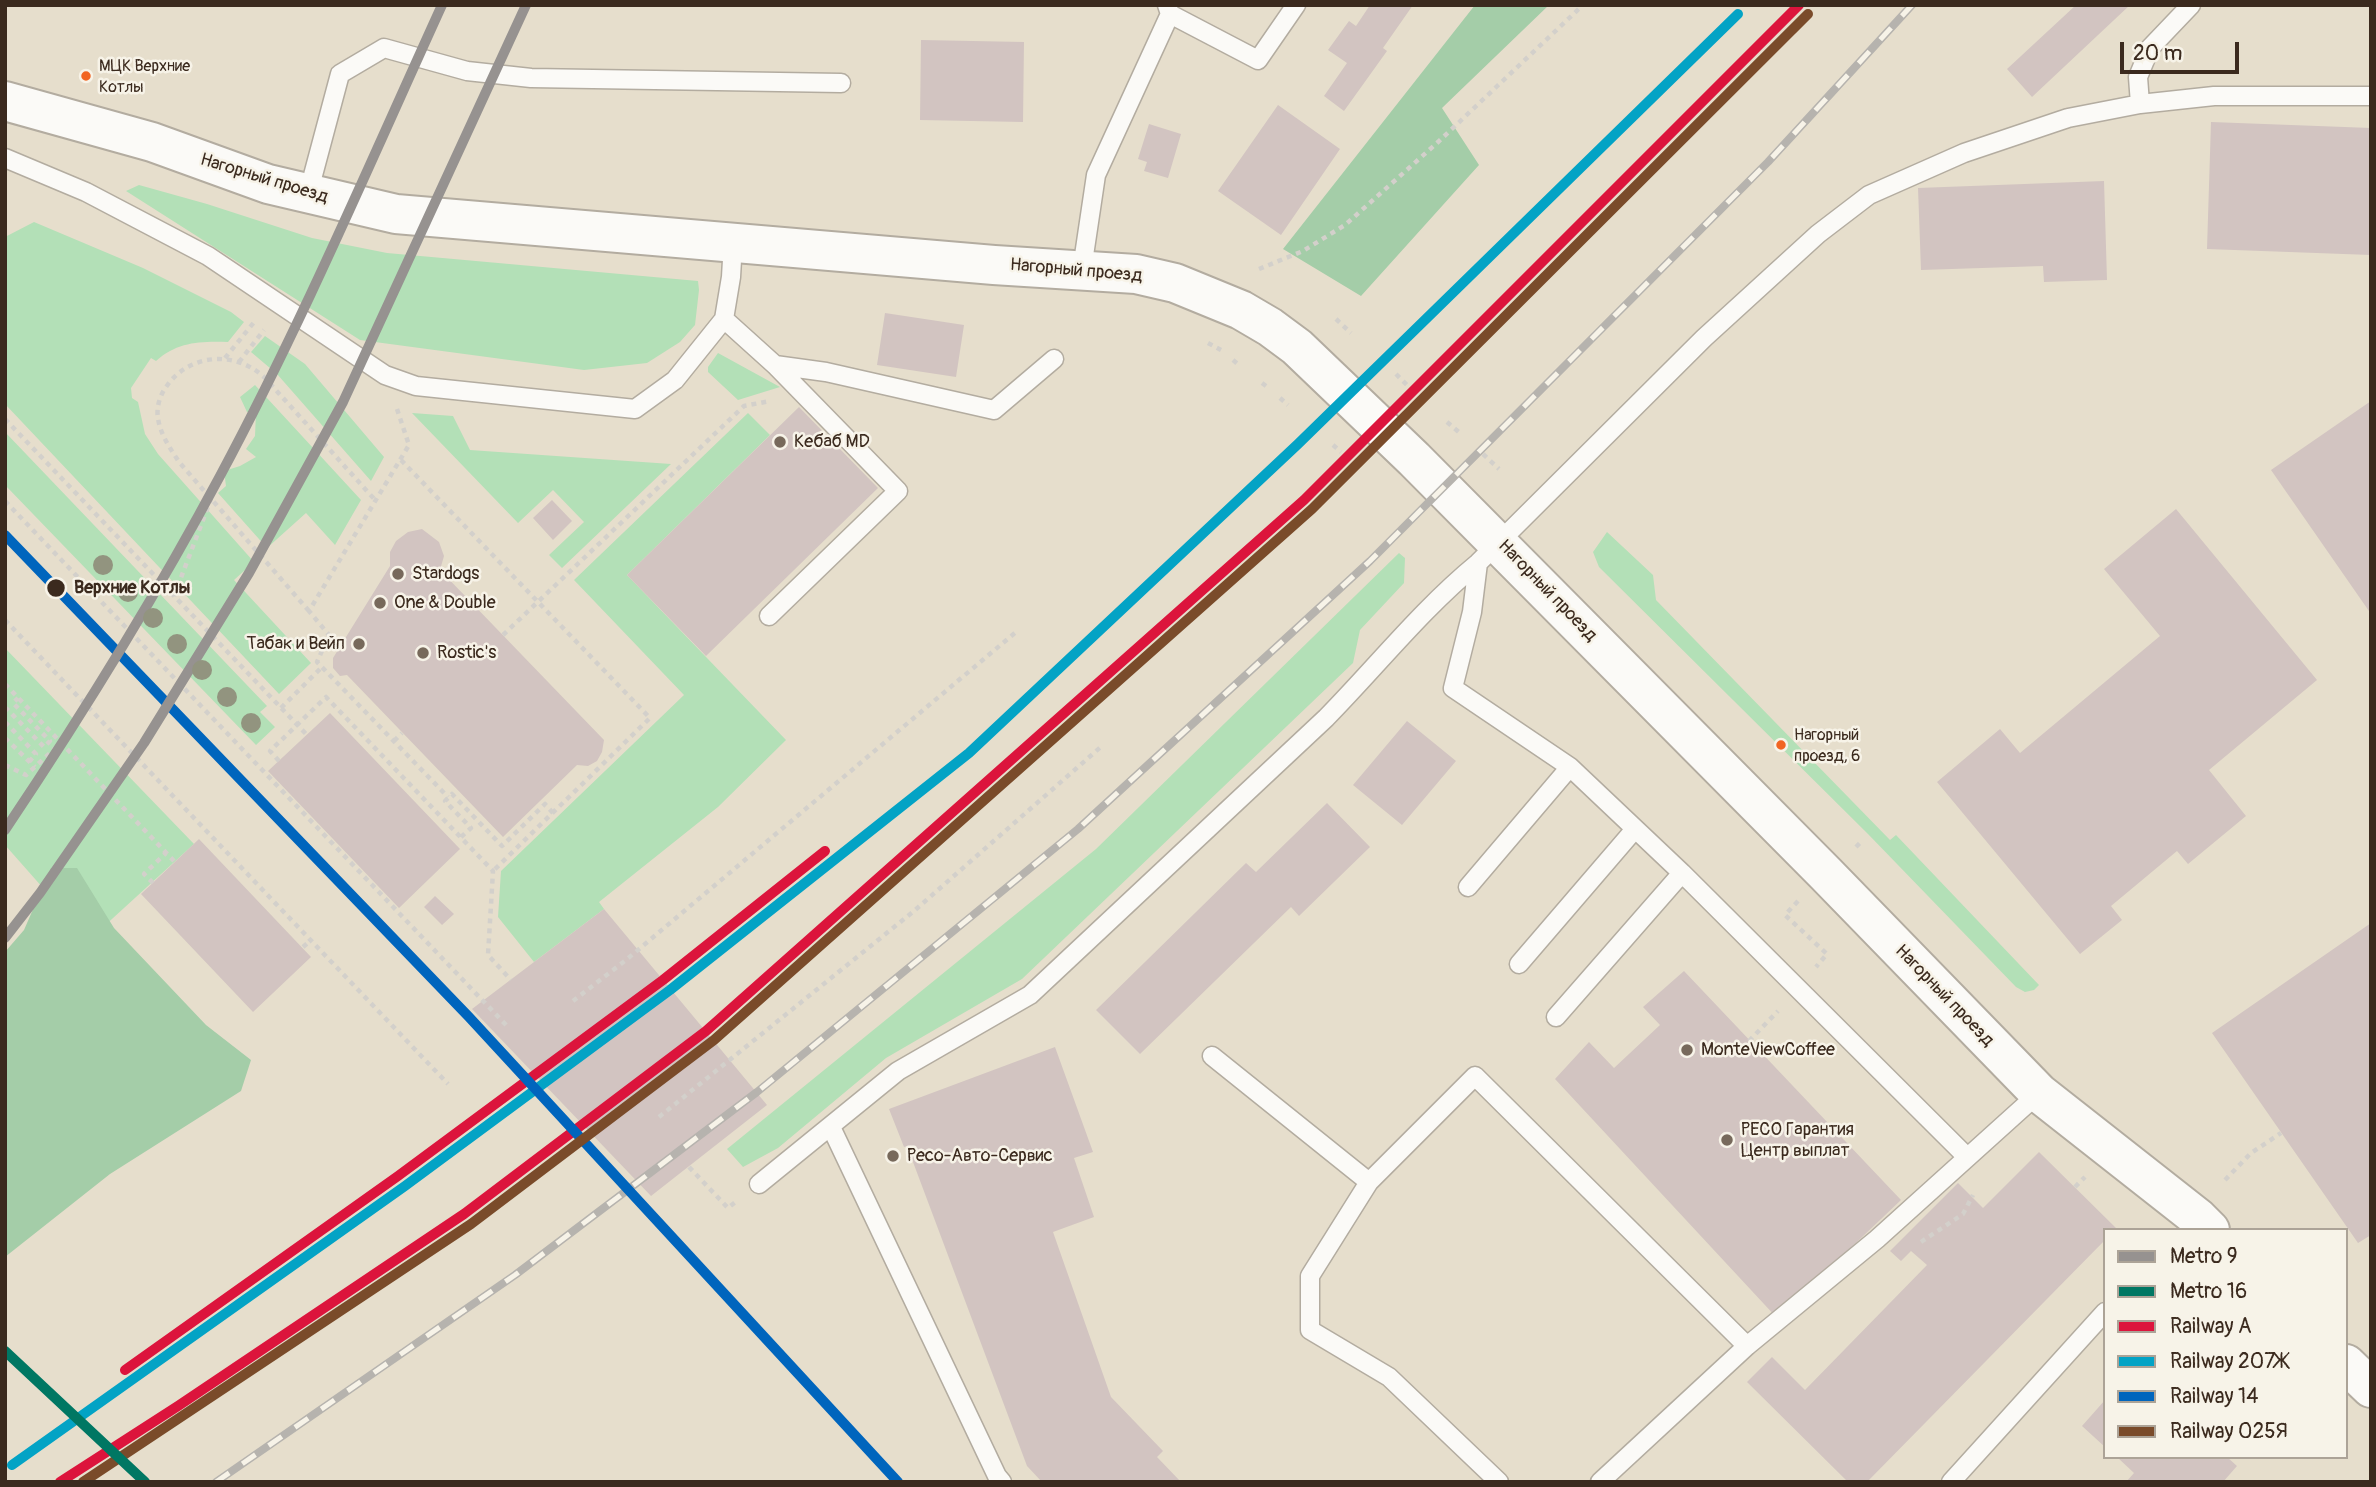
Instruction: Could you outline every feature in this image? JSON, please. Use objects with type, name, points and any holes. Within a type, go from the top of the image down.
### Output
[{"type":"street","name":"Нагорный проезд","points":[[5,101],[152,142],[268,184],[396,214],[994,265],[1136,274],[1175,283],[1241,310],[1270,327],[1316,365],[1489,553],[2039,1093],[2198,1226]]},
{"type":"street","points":[[2348,1366],[2371,1388]]},
{"type":"lane","points":[[1082,269],[1096,175],[1169,10],[1258,60],[1296,5]]},
{"type":"lane","points":[[2140,104],[2138,77],[2150,48],[2191,5]]},
{"type":"lane","points":[[308,194],[340,74],[384,48],[467,71],[531,78],[841,83]]},
{"type":"lane","points":[[759,1184],[898,1071],[1030,995],[1326,718],[1370,674],[1445,590],[1489,553],[1704,338],[1818,234],[1869,195],[1964,153],[2055,122],[2140,104],[2214,96],[2371,96]]},
{"type":"lane","points":[[5,159],[86,192],[208,256],[385,375],[416,386],[635,409],[675,380],[724,320],[733,243]]},
{"type":"lane","points":[[724,320],[775,365],[898,491],[769,616]]},
{"type":"lane","points":[[775,365],[826,372],[994,411],[1054,359]]},
{"type":"lane","points":[[1489,553],[1453,688],[1570,767],[1682,873],[1967,1157]]},
{"type":"lane","points":[[1468,887],[1570,767]]},
{"type":"lane","points":[[1519,964],[1635,829]]},
{"type":"lane","points":[[1556,1017],[1682,873]]},
{"type":"lane","points":[[1212,1056],[1370,1181]]},
{"type":"lane","points":[[1499,1482],[1389,1377],[1310,1330],[1310,1276],[1370,1181],[1475,1076],[1747,1346]]},
{"type":"lane","points":[[1600,1482],[1747,1346],[1877,1239],[2039,1093]]},
{"type":"lane","points":[[831,1127],[1002,1482]]},
{"type":"lane","points":[[1951,1482],[2103,1313]]},
{"type":"path","points":[[1259,269],[1303,251],[1345,225],[1437,143],[1583,5]]},
{"type":"path","points":[[1336,319],[1351,333]]},
{"type":"path","points":[[225,359],[251,326]]},
{"type":"path","points":[[239,362],[261,333]]},
{"type":"path","points":[[376,501],[265,378],[251,366],[225,359],[190,364],[172,377],[161,394],[158,417],[166,443],[179,462],[329,635],[317,662],[448,797]]},
{"type":"path","points":[[1234,360],[1240,366]]},
{"type":"path","points":[[1396,374],[1408,386]]},
{"type":"path","points":[[309,611],[409,445],[385,375]]},
{"type":"path","points":[[1262,383],[1270,389]]},
{"type":"path","points":[[503,635],[744,406],[790,397],[800,391]]},
{"type":"path","points":[[1280,398],[1288,405]]},
{"type":"path","points":[[5,419],[307,734]]},
{"type":"path","points":[[1447,422],[1460,433]]},
{"type":"path","points":[[1333,445],[1341,452]]},
{"type":"path","points":[[1483,454],[1499,468]]},
{"type":"path","points":[[401,460],[650,718],[493,871],[488,955],[511,980]]},
{"type":"path","points":[[174,596],[211,499]]},
{"type":"path","points":[[5,501],[508,1027]]},
{"type":"path","points":[[5,620],[448,1084]]},
{"type":"path","points":[[573,1001],[626,960],[1016,632]]},
{"type":"path","points":[[281,708],[323,667]]},
{"type":"path","points":[[332,678],[337,673]]},
{"type":"path","points":[[5,684],[174,861]]},
{"type":"path","points":[[279,761],[270,751],[326,697],[493,871]]},
{"type":"path","points":[[5,711],[8,709],[44,747],[50,741],[13,703],[18,698]]},
{"type":"path","points":[[5,722],[36,754],[29,762]]},
{"type":"path","points":[[394,741],[402,733]]},
{"type":"path","points":[[5,738],[35,767]]},
{"type":"path","points":[[5,765],[26,775],[61,743]]},
{"type":"path","points":[[659,1117],[914,911],[1103,746]]},
{"type":"path","points":[[461,837],[471,828],[445,801],[452,794],[502,846],[545,804],[553,813]]},
{"type":"path","points":[[1856,847],[1862,841]]},
{"type":"path","points":[[153,883],[144,874],[166,853]]},
{"type":"path","points":[[1785,915],[1827,954]]},
{"type":"path","points":[[303,947],[311,940]]},
{"type":"path","points":[[2225,1180],[2251,1153],[2281,1133]]},
{"type":"path","points":[[689,1167],[728,1208]]},
{"type":"path","points":[[1914,1245],[1963,1214],[1971,1196]]},
{"type":"green space","points":[[1475,5],[1549,5],[1442,108],[1479,165],[1361,296],[1283,249]]},
{"type":"green space","points":[[139,185],[312,238],[387,253],[698,281],[695,325],[680,342],[647,363],[584,370],[360,340],[126,191]]},
{"type":"green space","points":[[34,222],[143,268],[231,312],[244,322],[228,342],[189,344],[172,350],[156,361],[151,358],[131,388],[132,398],[138,402],[145,434],[158,454],[254,562],[234,580],[311,663],[279,694],[5,404],[5,237]]},
{"type":"green space","points":[[265,336],[305,364],[384,457],[371,481],[277,374],[251,352]]},
{"type":"green space","points":[[718,353],[780,387],[738,400],[708,372],[708,367]]},
{"type":"green space","points":[[255,385],[361,500],[335,545],[306,513],[267,548],[218,493],[226,486],[224,471],[256,457],[246,449],[255,436],[256,412],[247,412],[240,397]]},
{"type":"green space","points":[[412,413],[453,416],[470,450],[671,464],[562,568],[549,555],[584,522],[553,490],[518,523]]},
{"type":"green space","points":[[748,413],[770,435],[627,575],[786,740],[718,807],[599,902],[604,909],[534,962],[498,917],[501,871],[684,695],[574,580]]},
{"type":"green space","points":[[5,432],[267,706],[260,712],[275,727],[256,745],[5,485]]},
{"type":"green space","points":[[1607,532],[1653,575],[1656,600],[1890,840],[1896,835],[2039,985],[2034,990],[2025,992],[2016,987],[1868,834],[1599,567],[1593,552]]},
{"type":"green space","points":[[1399,553],[1405,558],[1404,583],[1360,630],[1353,663],[1022,979],[886,1058],[778,1148],[743,1167],[727,1149],[1096,849]]},
{"type":"green space","points":[[5,648],[194,844],[89,940],[5,845]]},
{"type":"green space","points":[[51,868],[77,868],[114,928],[206,1025],[251,1060],[241,1091],[110,1174],[5,1257],[5,952],[24,930]]},
{"type":"building","points":[[1370,5],[1413,5],[1383,48],[1387,51],[1344,111],[1324,96],[1347,63],[1328,50],[1349,21],[1356,26]]},
{"type":"building","points":[[2076,5],[2130,5],[2032,97],[2007,69]]},
{"type":"building","points":[[921,40],[1024,42],[1023,122],[920,120]]},
{"type":"building","points":[[1278,105],[1340,149],[1281,235],[1218,191]]},
{"type":"building","points":[[2211,122],[2371,128],[2371,255],[2207,249]]},
{"type":"building","points":[[1149,124],[1181,134],[1168,178],[1144,171],[1147,162],[1138,159]]},
{"type":"building","points":[[2104,181],[2107,280],[2044,282],[2043,266],[1921,270],[1918,188]]},
{"type":"building","points":[[885,313],[964,325],[956,377],[877,365]]},
{"type":"building","points":[[2371,401],[2371,614],[2271,470]]},
{"type":"building","points":[[799,407],[878,488],[706,656],[627,575]]},
{"type":"building","points":[[552,500],[572,521],[553,540],[533,518]]},
{"type":"building","points":[[2176,509],[2317,680],[2209,770],[2246,816],[2188,864],[2177,851],[2111,906],[2122,920],[2080,954],[1937,782],[2000,729],[2020,753],[2160,636],[2104,569]]},
{"type":"building","points":[[422,529],[439,542],[444,556],[440,570],[604,740],[597,761],[588,766],[577,765],[503,837],[347,675],[340,676],[333,668],[333,658],[390,566],[390,552],[396,541],[408,532]]},
{"type":"building","points":[[330,713],[460,849],[399,908],[268,771]]},
{"type":"building","points":[[1407,721],[1456,761],[1402,825],[1353,785]]},
{"type":"building","points":[[1327,803],[1370,847],[1299,916],[1291,907],[1140,1054],[1096,1010],[1246,863],[1256,872]]},
{"type":"building","points":[[199,839],[311,957],[253,1012],[141,894]]},
{"type":"building","points":[[435,896],[454,914],[442,925],[424,907]]},
{"type":"building","points":[[604,909],[767,1105],[651,1196],[472,1009]]},
{"type":"building","points":[[2371,923],[2371,1235],[2358,1243],[2212,1033]]},
{"type":"building","name":"РЕСО Гарантия Центр выплат","points":[[1684,971],[1901,1200],[1777,1318],[1555,1079],[1589,1042],[1614,1068],[1660,1025],[1643,1007]]},
{"type":"building","points":[[1055,1047],[1093,1152],[1074,1158],[1094,1217],[1053,1232],[1111,1397],[1163,1451],[1157,1457],[1181,1482],[1042,1482],[1027,1466],[907,1146],[904,1147],[889,1109]]},
{"type":"building","points":[[2039,1152],[2116,1228],[2103,1228],[2103,1242],[1867,1482],[1848,1482],[1747,1382],[1772,1357],[1805,1390],[1927,1265],[1911,1251],[1901,1261],[1890,1251],[1958,1183],[1983,1208]]},
{"type":"building","points":[[2103,1402],[2103,1445],[2082,1426]]},
{"type":"building","points":[[2119,1459],[2229,1459],[2237,1466],[2223,1482],[2126,1482],[2134,1473]]},
{"type":"railway","points":[[216,1482],[515,1275],[757,1092],[1078,829],[1370,561],[1768,162],[1912,5]]},
{"type":"metro line","name":"9","points":[[5,830],[117,656],[220,476],[307,301],[442,5]]},
{"type":"metro line","name":"9","points":[[5,938],[40,893],[144,743],[249,573],[343,402],[526,5]]},
{"type":"metro line","name":"16","points":[[5,1351],[145,1482]]},
{"type":"rail line","name":"A","points":[[60,1482],[464,1214],[706,1031],[1304,500],[1799,5]]},
{"type":"rail line","name":"207Ж","points":[[12,1465],[405,1186],[670,990],[969,753],[1298,444],[1738,14]]},
{"type":"rail line","name":"025Я","points":[[83,1482],[471,1224],[714,1040],[1312,509],[1808,14]]},
{"type":"rail line","name":"14","points":[[5,535],[469,1017],[898,1482]]},
{"type":"rail line","name":"A","points":[[125,1370],[398,1176],[663,980],[825,851]]},
{"type":"place","name":"МЦК Верхние Котлы","points":[[86,76]]},
{"type":"place","name":"Кебаб MD","points":[[780,442]]},
{"type":"place","name":"Stardogs","points":[[398,574]]},
{"type":"place","name":"Верхние Котлы","points":[[56,588]]},
{"type":"place","name":"One & Double","points":[[380,603]]},
{"type":"place","name":"Табак и Вейп","points":[[359,644]]},
{"type":"place","name":"Rostic's","points":[[423,653]]},
{"type":"place","name":"Нагорный проезд, 6","points":[[1781,745]]},
{"type":"place","name":"MonteViewCoffee","points":[[1687,1050]]},
{"type":"place","name":"РЕСО Гарантия Центр выплат","points":[[1727,1140]]},
{"type":"place","name":"Ресо-Авто-Сервис","points":[[893,1156]]}]
